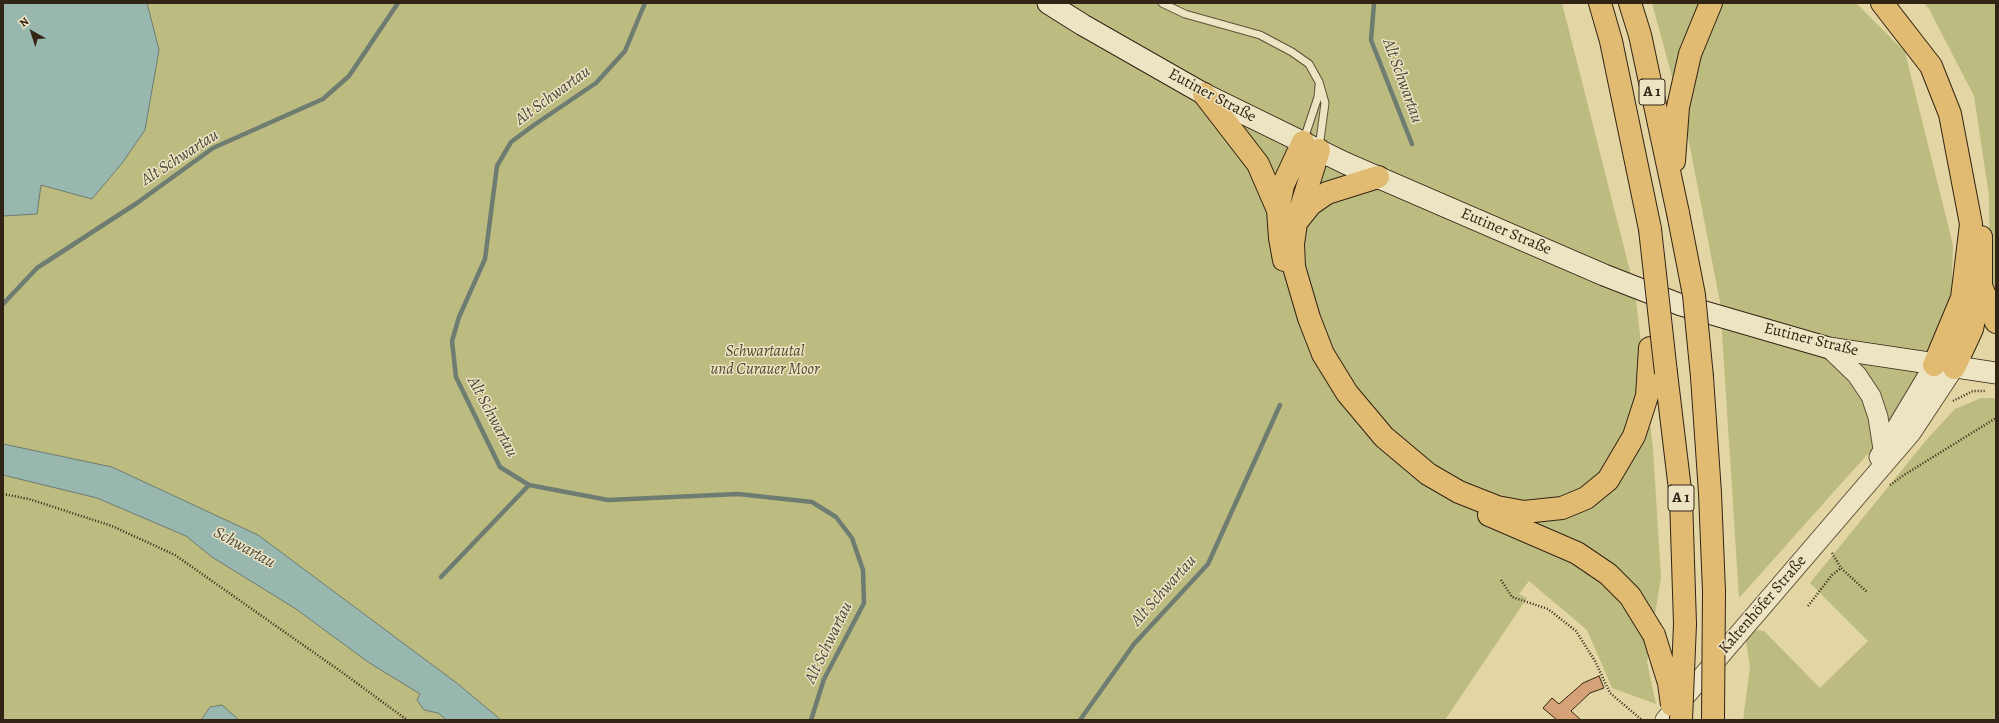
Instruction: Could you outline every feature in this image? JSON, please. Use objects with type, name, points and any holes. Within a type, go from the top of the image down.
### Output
[{"type":"highway","name":"A 1","points":[[1600,3],[1611,41],[1638,167],[1644,231],[1666,372],[1681,498],[1685,624],[1681,720]]},
{"type":"highway","name":"A 1","points":[[1630,3],[1640,35],[1672,182],[1694,295],[1702,376],[1710,493],[1714,591],[1713,720]]},
{"type":"highway","points":[[1672,182],[1678,108],[1690,54],[1711,3]]},
{"type":"highway","points":[[1882,3],[1931,66],[1945,100],[1950,114],[1970,224],[1962,298],[1944,366]]},
{"type":"highway","points":[[1902,3],[1941,58],[1963,109],[1975,168],[1980,219],[1981,286],[1972,329],[1944,366]]},
{"type":"highway","points":[[1204,94],[1258,164],[1278,210]]},
{"type":"highway","points":[[1311,146],[1283,185],[1278,210],[1280,238],[1300,325],[1336,393],[1372,439],[1411,473],[1446,495],[1577,553],[1608,574],[1630,596],[1654,635],[1669,683],[1674,720]]},
{"type":"highway","points":[[1311,146],[1293,244],[1294,267],[1309,318],[1323,354],[1347,393],[1384,437],[1428,474],[1459,492],[1497,507],[1524,512],[1562,508],[1586,498],[1608,480],[1634,436],[1647,396],[1650,348],[1644,231]]},
{"type":"highway","points":[[1296,223],[1311,204],[1327,193],[1378,178]]},
{"type":"highway","points":[[1981,286],[1996,322]]},
{"type":"main road","name":"Eutiner Straße","points":[[1048,3],[1083,25],[1204,94],[1378,178],[1604,275],[1682,305],[1829,348],[1996,373]]},
{"type":"street","points":[[1829,348],[1857,375],[1871,396],[1878,417],[1883,449]]},
{"type":"street","name":"Kaltenhöfer Straße","points":[[1862,491],[1883,449],[1944,366]]},
{"type":"street","name":"Kaltenhöfer Straße","points":[[1665,720],[1911,433],[1944,366]]},
{"type":"lane","points":[[1162,3],[1185,14],[1260,35],[1280,45],[1309,64],[1319,82],[1325,103],[1311,146]]},
{"type":"lane","points":[[1311,146],[1319,82]]},
{"type":"path","points":[[1886,489],[1904,475],[1996,418]]},
{"type":"path","points":[[3,494],[29,499],[112,526],[175,555],[343,673],[407,720]]},
{"type":"path","points":[[1832,553],[1841,568],[1867,592]]},
{"type":"path","points":[[1808,606],[1832,575],[1841,568]]},
{"type":"path","points":[[1501,580],[1512,597],[1548,609],[1576,631],[1595,660],[1610,693],[1642,720]]},
{"type":"green space","name":"Schwartautal und Curauer Moor","points":[[3,3],[1562,3],[1635,291],[1653,449],[1661,578],[1647,662],[1656,704],[1612,688],[1587,630],[1529,581],[1519,594],[1527,598],[1445,720],[3,720]]},
{"type":"green space","points":[[1652,3],[1856,3],[1905,52],[1953,245],[1951,305],[1890,429],[1739,598],[1720,302],[1687,132]]},
{"type":"green space","points":[[1924,3],[1996,3],[1996,308],[1990,296],[1989,196],[1974,96],[1929,9]]},
{"type":"green space","points":[[1981,398],[1996,398],[1996,720],[1743,720],[1750,667],[1744,629],[1764,631],[1820,688],[1868,641],[1810,583],[1928,438],[1955,409]]},
{"type":"water","points":[[3,3],[147,3],[159,50],[145,130],[123,162],[92,199],[41,185],[37,214],[3,216]]},
{"type":"water","name":"Schwartau","points":[[3,444],[112,467],[258,535],[458,684],[501,720],[447,720],[438,713],[424,710],[417,700],[420,694],[368,662],[296,609],[212,557],[186,536],[97,498],[3,475]]},
{"type":"water","points":[[222,705],[239,720],[201,720],[210,707]]},
{"type":"building","points":[[1599,676],[1604,688],[1590,693],[1571,711],[1581,720],[1557,720],[1543,708],[1552,698],[1559,704],[1583,683]]},
{"type":"waterway","name":"Alt Schwartau","points":[[3,304],[37,268],[137,203],[213,148],[323,99],[349,76],[398,3]]},
{"type":"waterway","name":"Alt Schwartau","points":[[645,3],[625,51],[596,83],[511,142],[497,166],[485,259],[459,317],[452,341],[456,377],[500,467],[529,485],[608,500],[738,494],[812,502],[836,517],[852,538],[863,570],[864,603],[824,679],[811,720]]},
{"type":"waterway","name":"Alt Schwartau","points":[[1374,3],[1371,40],[1412,144]]},
{"type":"waterway","name":"Alt Schwartau","points":[[1080,720],[1134,644],[1208,564],[1280,405]]},
{"type":"waterway","points":[[441,577],[529,485]]}]
